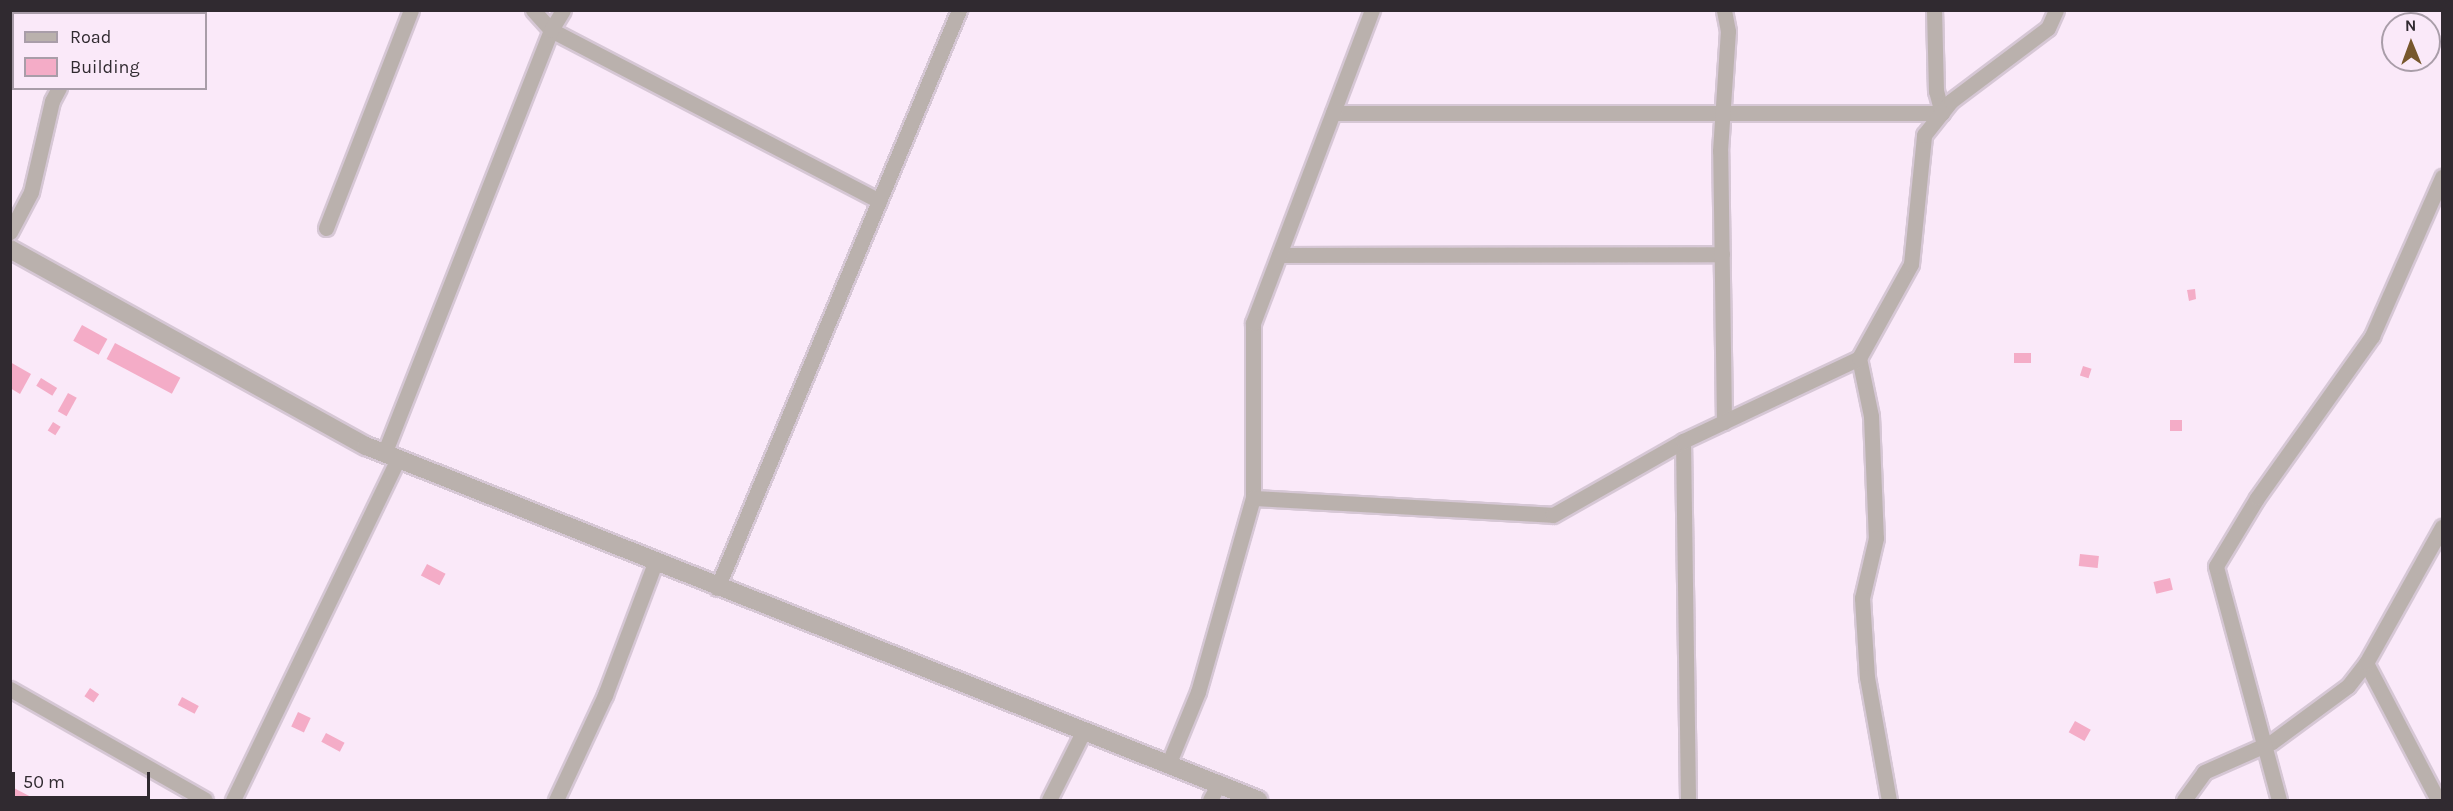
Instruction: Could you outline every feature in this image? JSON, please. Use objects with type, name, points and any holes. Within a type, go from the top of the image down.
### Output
[{"type":"street","points":[[326,228],[411,10]]},
{"type":"street","points":[[532,10],[551,30],[879,201]]},
{"type":"street","points":[[233,801],[391,456],[551,30],[563,10]]},
{"type":"street","points":[[717,588],[959,10]]},
{"type":"street","points":[[1168,765],[1198,692],[1253,498],[1253,323],[1372,10]]},
{"type":"street","points":[[1724,422],[1722,114],[1728,31],[1725,10]]},
{"type":"street","points":[[1934,10],[1936,91],[1942,113]]},
{"type":"street","points":[[1253,498],[1553,515],[1683,441],[1859,358],[1911,264],[1924,135],[1952,101],[2048,28],[2056,10]]},
{"type":"street","points":[[10,232],[31,192],[52,101],[58,90]]},
{"type":"street","points":[[1333,113],[1942,113]]},
{"type":"street","points":[[2279,801],[2262,747],[2216,566],[2257,498],[2372,336],[2442,177]]},
{"type":"street","points":[[10,249],[391,456],[717,588],[1168,765],[1214,793],[1257,801]]},
{"type":"street","points":[[1279,255],[1722,254]]},
{"type":"street","points":[[1859,358],[1871,416],[1876,538],[1862,598],[1867,677],[1889,801]]},
{"type":"street","points":[[1683,441],[1688,801]]},
{"type":"street","points":[[2184,801],[2204,772],[2262,747],[2348,686],[2366,663],[2442,527]]},
{"type":"street","points":[[556,801],[605,695],[655,562]]},
{"type":"street","points":[[2366,663],[2438,801]]},
{"type":"street","points":[[10,688],[205,801]]},
{"type":"street","points":[[1049,801],[1083,732]]},
{"type":"building","points":[[2195,289],[2196,299],[2189,301],[2187,290]]},
{"type":"building","points":[[82,325],[107,339],[99,355],[73,341]]},
{"type":"building","points":[[115,343],[180,378],[172,394],[107,359]]},
{"type":"building","points":[[2014,353],[2031,353],[2031,363],[2014,363]]},
{"type":"building","points":[[10,362],[31,374],[20,394],[10,388]]},
{"type":"building","points":[[2083,366],[2092,369],[2088,378],[2080,376]]},
{"type":"building","points":[[41,378],[57,388],[52,396],[36,386]]},
{"type":"building","points":[[68,393],[77,398],[67,416],[58,411]]},
{"type":"building","points":[[2170,420],[2182,420],[2182,431],[2170,431]]},
{"type":"building","points":[[53,422],[61,427],[55,435],[48,430]]},
{"type":"building","points":[[2080,554],[2099,556],[2098,568],[2079,566]]},
{"type":"building","points":[[427,564],[446,574],[439,585],[421,575]]},
{"type":"building","points":[[2170,578],[2173,590],[2156,594],[2154,582]]},
{"type":"building","points":[[90,688],[99,694],[94,702],[84,696]]},
{"type":"building","points":[[182,697],[199,706],[195,714],[178,705]]},
{"type":"building","points":[[298,712],[311,718],[304,732],[291,727]]},
{"type":"building","points":[[2075,721],[2091,730],[2084,741],[2069,732]]},
{"type":"building","points":[[326,733],[345,743],[340,752],[321,742]]},
{"type":"building","points":[[10,786],[37,800],[10,800]]}]
